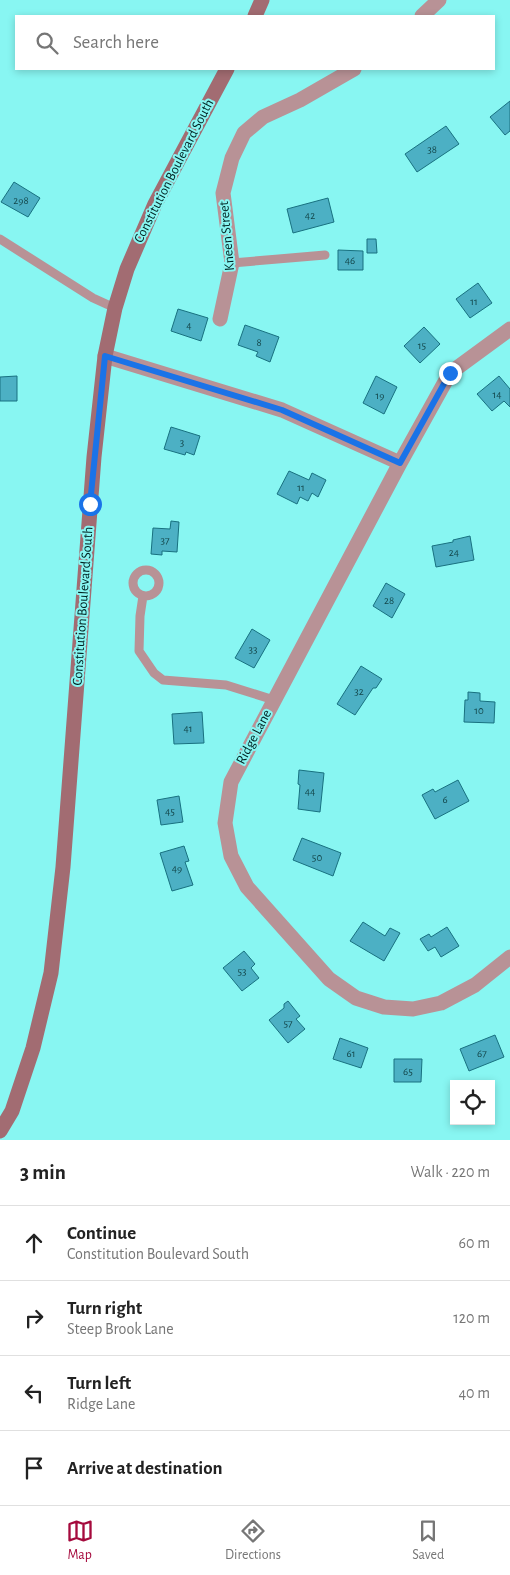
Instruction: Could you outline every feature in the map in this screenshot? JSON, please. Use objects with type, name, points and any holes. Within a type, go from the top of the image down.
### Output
[{"type":"main road","points":[[255,15],[262,0]]},
{"type":"main road","name":"Constitution Boulevard South","points":[[0,1131],[12,1110],[33,1048],[51,973],[63,867],[94,458],[105,356],[114,308],[127,269],[155,204],[226,70]]},
{"type":"street","points":[[423,15],[439,0]]},
{"type":"street","name":"Kneen Street","points":[[220,319],[232,271],[223,193],[232,158],[244,133],[263,117],[300,100],[352,70]]},
{"type":"street","name":"Ridge Lane","points":[[510,329],[450,373],[400,463],[231,782],[225,823],[231,856],[247,887],[329,979],[356,998],[384,1007],[413,1009],[441,1003],[475,985],[510,957]]},
{"type":"street","points":[[105,356],[282,410],[400,463]]},
{"type":"lane","points":[[0,239],[93,298],[114,308]]},
{"type":"lane","points":[[232,263],[325,255]]},
{"type":"lane","points":[[143,596],[140,616],[140,651],[154,673],[163,680],[226,685],[274,700]]},
{"type":"building","points":[[510,101],[510,131],[505,135],[490,117]]},
{"type":"building","points":[[446,126],[459,144],[417,172],[405,154]]},
{"type":"building","points":[[14,182],[40,198],[28,217],[1,202]]},
{"type":"building","points":[[328,198],[334,222],[293,233],[287,209]]},
{"type":"building","points":[[367,239],[376,239],[377,253],[367,253]]},
{"type":"building","points":[[338,250],[363,251],[363,270],[338,270]]},
{"type":"building","points":[[478,283],[492,303],[470,318],[456,299]]},
{"type":"building","points":[[178,309],[208,318],[201,341],[171,331]]},
{"type":"building","points":[[245,325],[279,337],[270,362],[256,356],[258,352],[238,345]]},
{"type":"building","points":[[424,327],[440,344],[420,363],[404,346]]},
{"type":"building","points":[[17,376],[17,401],[0,401],[0,377]]},
{"type":"building","points":[[376,376],[397,387],[384,414],[363,403]]},
{"type":"building","points":[[499,376],[510,389],[510,407],[504,401],[492,411],[477,394]]},
{"type":"building","points":[[171,427],[200,436],[194,455],[186,452],[185,455],[164,449]]},
{"type":"building","points":[[289,471],[309,480],[312,473],[326,480],[318,497],[312,493],[308,501],[300,497],[297,504],[277,494]]},
{"type":"building","points":[[171,521],[179,522],[177,552],[162,551],[162,555],[151,554],[153,528],[170,529]]},
{"type":"building","points":[[470,536],[474,560],[436,567],[432,546]]},
{"type":"building","points":[[386,583],[405,594],[392,618],[373,606]]},
{"type":"building","points":[[252,629],[270,640],[254,668],[235,658]]},
{"type":"building","points":[[361,666],[382,679],[376,688],[373,688],[355,715],[337,704]]},
{"type":"building","points":[[468,692],[480,693],[480,701],[495,702],[494,723],[464,722],[465,700],[468,700]]},
{"type":"building","points":[[202,712],[204,743],[174,744],[172,714]]},
{"type":"building","points":[[299,770],[324,773],[320,812],[298,809]]},
{"type":"building","points":[[458,780],[469,801],[435,819],[422,795],[433,789],[435,792]]},
{"type":"building","points":[[179,796],[183,822],[161,825],[157,800]]},
{"type":"building","points":[[302,838],[341,853],[333,876],[293,860]]},
{"type":"building","points":[[184,846],[189,861],[185,862],[193,885],[172,891],[160,853]]},
{"type":"building","points":[[363,922],[385,936],[390,928],[400,933],[384,961],[350,941]]},
{"type":"building","points":[[447,927],[459,946],[441,957],[435,947],[428,951],[420,939],[429,934],[431,937]]},
{"type":"building","points":[[244,951],[255,964],[251,968],[259,978],[242,991],[223,968]]},
{"type":"building","points":[[288,1001],[300,1016],[296,1019],[305,1029],[288,1043],[269,1020],[284,1008],[284,1004]]},
{"type":"building","points":[[495,1035],[504,1057],[469,1071],[460,1049]]},
{"type":"building","points":[[340,1038],[368,1048],[361,1068],[333,1059]]},
{"type":"building","points":[[394,1059],[422,1059],[421,1082],[394,1082]]},
{"type":"route","points":[[90,504],[105,356],[282,410],[400,463],[450,373]]}]
